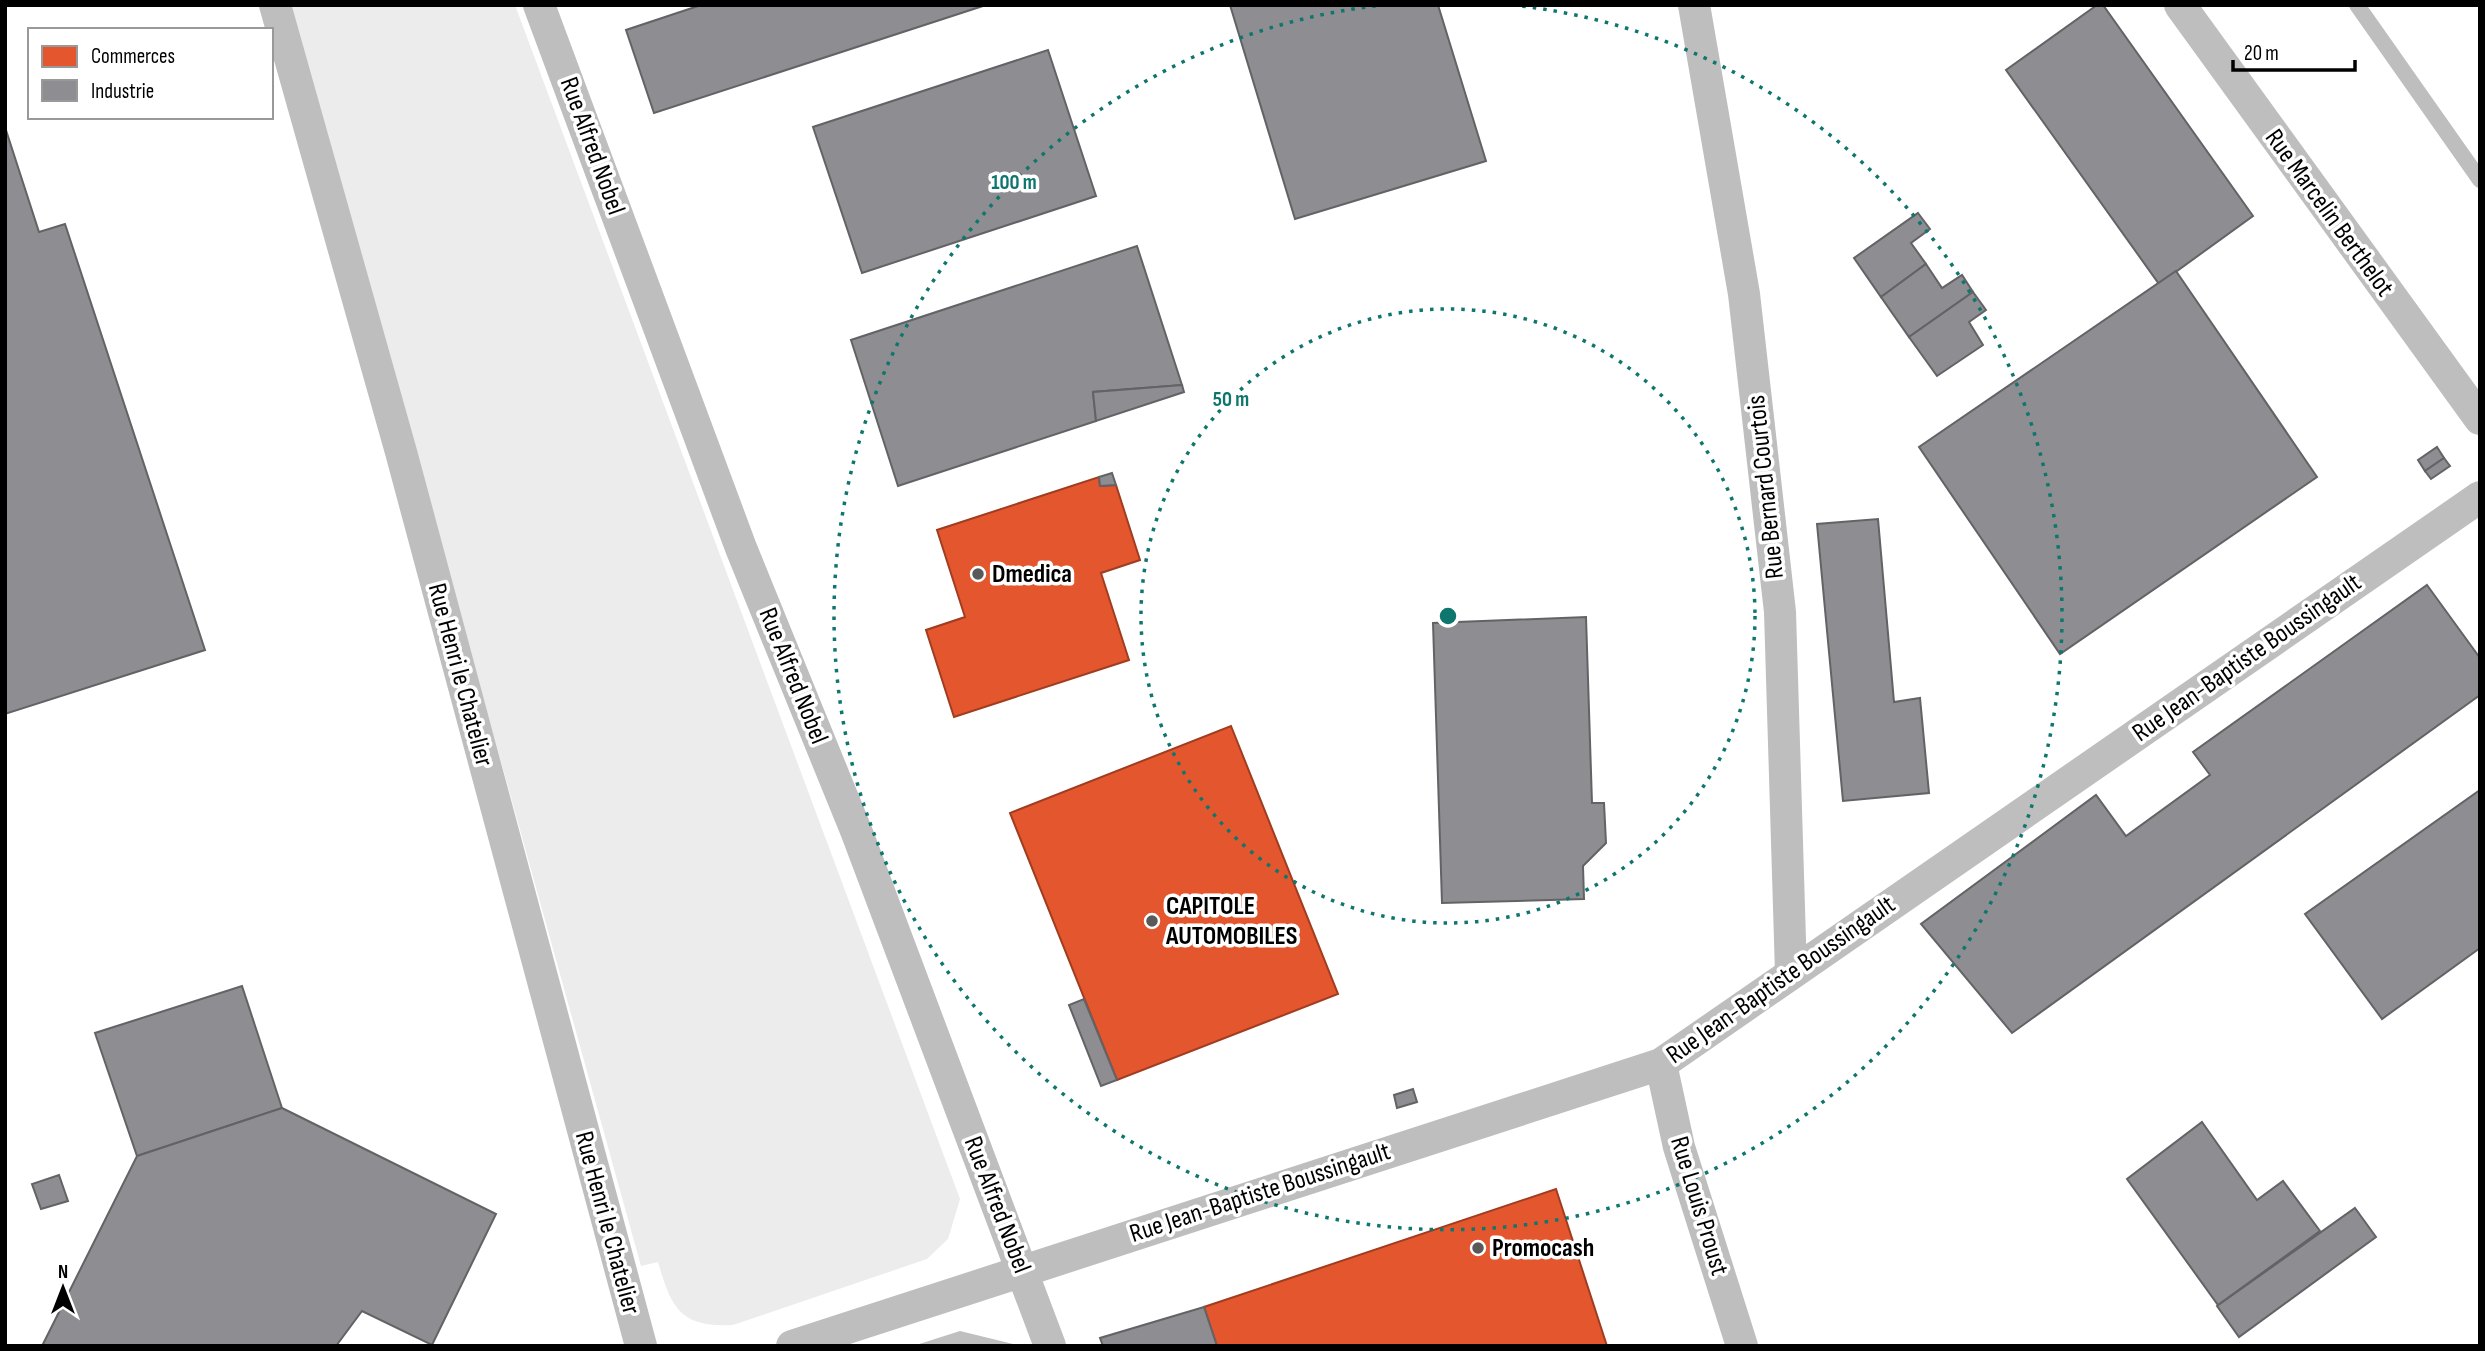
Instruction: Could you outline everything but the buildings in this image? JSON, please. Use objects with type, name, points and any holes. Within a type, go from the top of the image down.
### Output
[{"type":"street","name":"Rue Henri le Chatelier","points":[[275,5],[401,452],[641,1346]]},
{"type":"street","name":"Rue Alfred Nobel","points":[[539,5],[741,548],[857,834],[1051,1346]]},
{"type":"street","name":"Rue Bernard Courtois","points":[[1694,5],[1744,295],[1780,612],[1791,973]]},
{"type":"street","name":"Rue Marcelin Berthelot","points":[[2180,5],[2480,419]]},
{"type":"street","name":"Rue Jean-Baptiste Boussingault","points":[[792,1346],[1661,1064],[2480,498]]},
{"type":"street","name":"Rue Louis Proust","points":[[1661,1064],[1679,1147],[1742,1346]]},
{"type":"lane","points":[[2357,5],[2480,180]]},
{"type":"shaded area","points":[[291,5],[515,5],[960,1199],[948,1239],[927,1259],[733,1325],[701,1323],[689,1318],[673,1302],[658,1262],[641,1266]]},
{"type":"shaded area","points":[[960,1331],[1013,1344],[1014,1346],[913,1346]]},
{"type":"place","name":"Dmedica","points":[[978,574]]},
{"type":"place","name":"CAPITOLE AUTOMOBILES","points":[[1152,921]]},
{"type":"place","name":"Promocash","points":[[1478,1248]]}]
